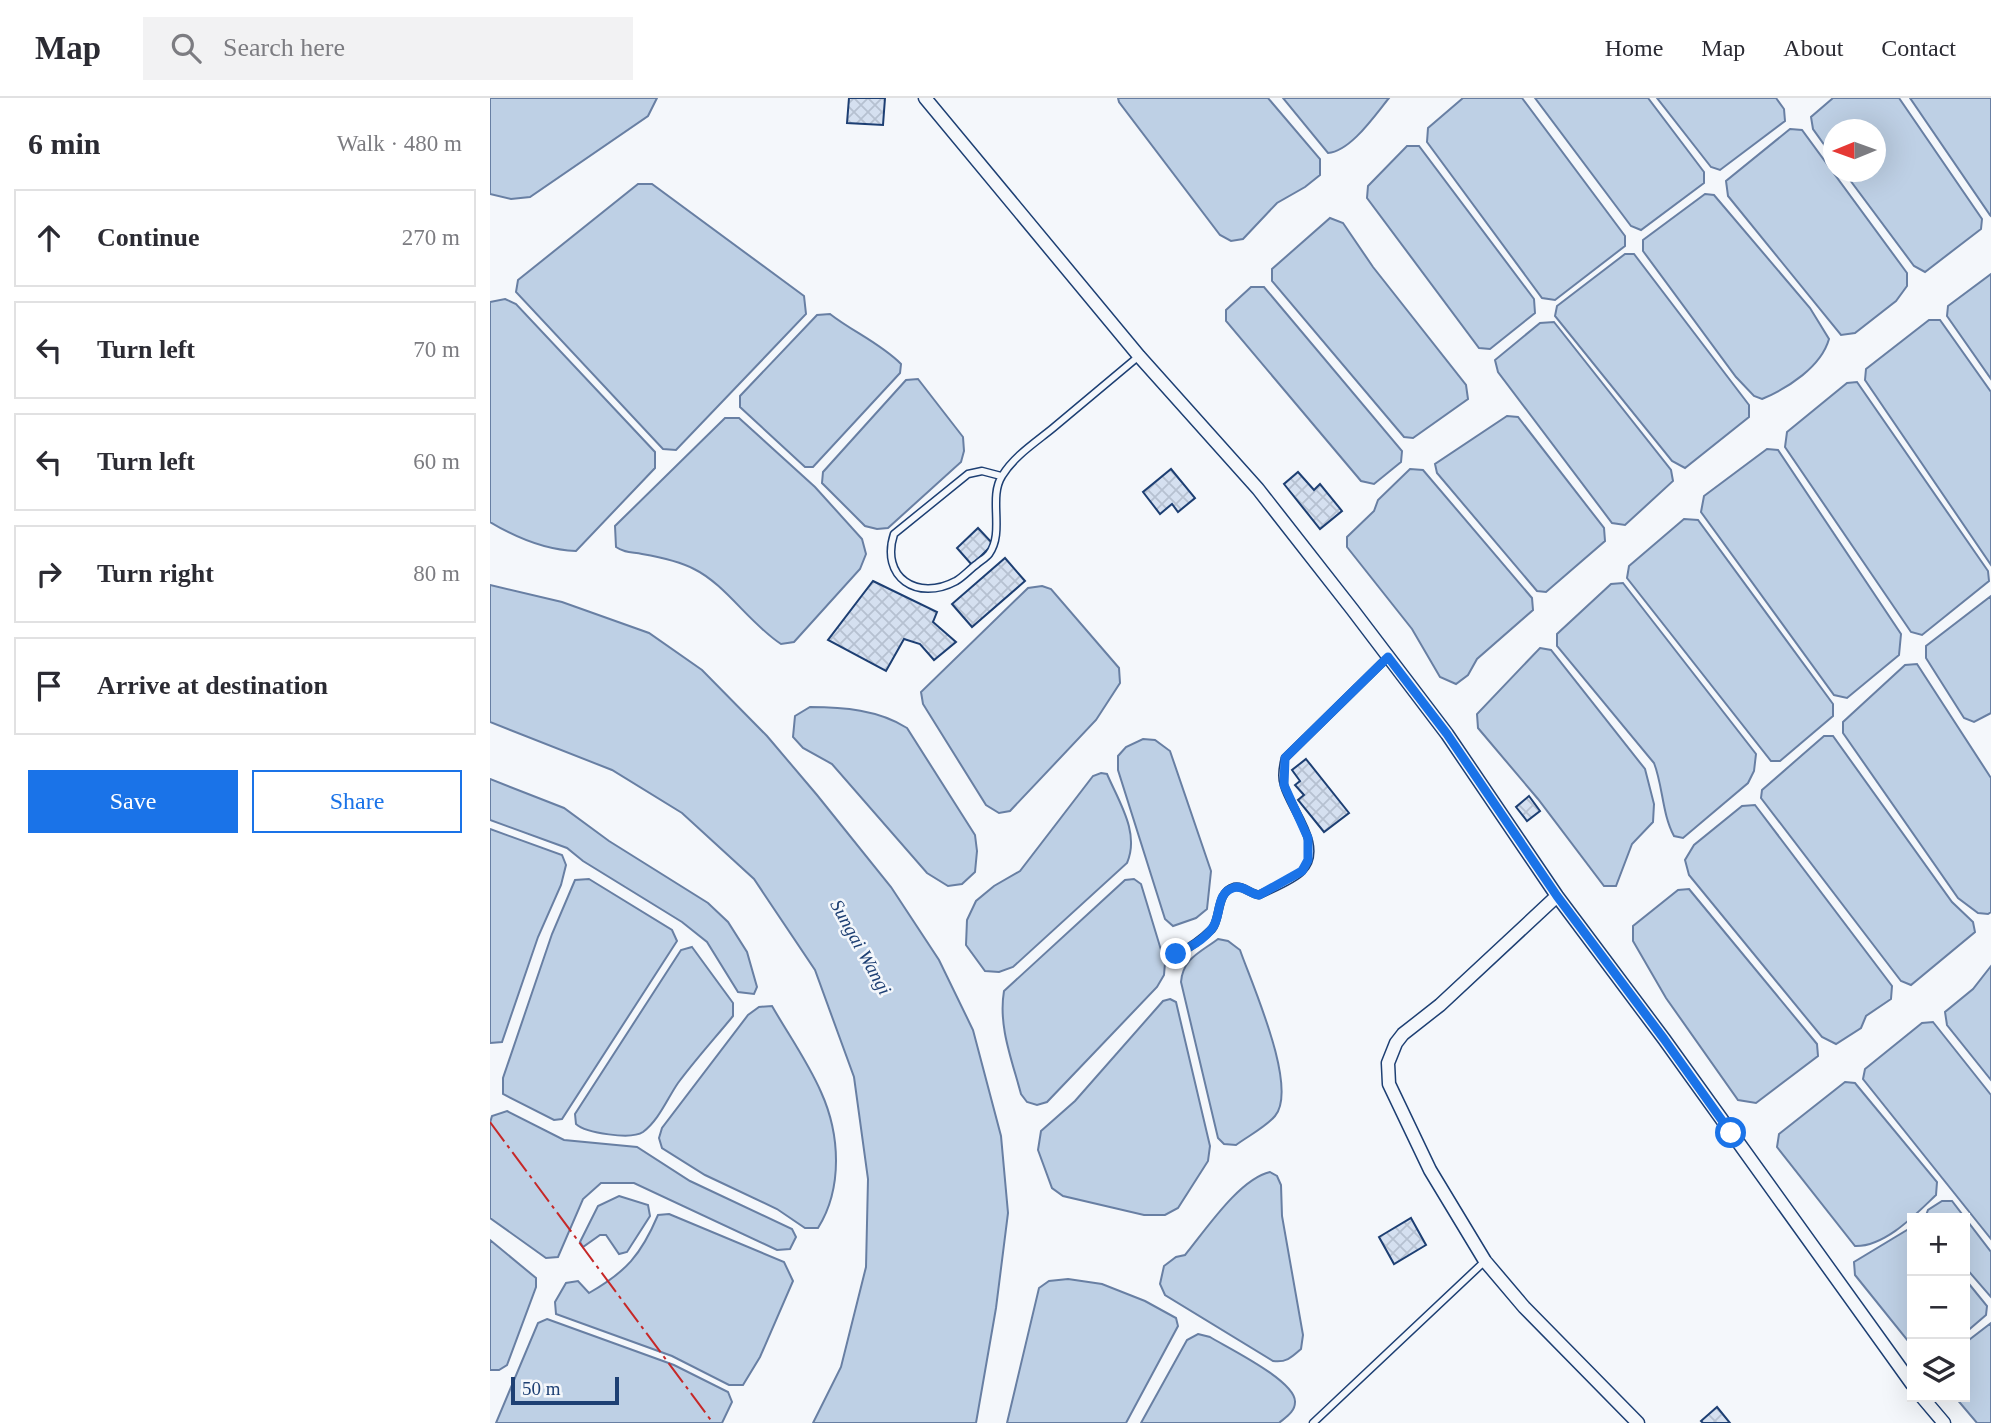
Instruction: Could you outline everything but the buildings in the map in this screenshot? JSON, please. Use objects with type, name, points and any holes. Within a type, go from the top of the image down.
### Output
[{"type":"street","points":[[925,98],[1139,356],[1258,489],[1388,657],[1447,734],[1557,896],[1664,1039],[1907,1377]]},
{"type":"street","points":[[1557,896],[1440,1005],[1403,1034],[1388,1063],[1389,1084],[1430,1170],[1485,1261],[1524,1307],[1638,1423]]},
{"type":"street","points":[[1926,1402],[1944,1423]]},
{"type":"lane","points":[[1001,476],[982,471],[968,474],[894,534],[891,544],[892,567],[901,581],[917,587],[937,587],[956,581],[989,554],[994,541],[996,493],[1001,476],[1021,454],[1139,356]]},
{"type":"lane","points":[[1176,954],[1213,927],[1218,908],[1228,891],[1234,887],[1241,887],[1259,895],[1302,871],[1308,860],[1308,838],[1284,785],[1285,758],[1388,657]]},
{"type":"lane","points":[[1314,1423],[1485,1261]]},
{"type":"water","points":[[490,98],[657,98],[648,116],[530,197],[511,199],[490,194]]},
{"type":"water","points":[[1118,98],[1268,98],[1320,159],[1320,175],[1277,203],[1243,239],[1231,241],[1220,235]]},
{"type":"water","points":[[1283,98],[1389,98],[1354,139],[1337,151],[1328,153]]},
{"type":"water","points":[[1463,98],[1522,98],[1625,236],[1625,246],[1555,300],[1542,298],[1427,142],[1428,128]]},
{"type":"water","points":[[1535,98],[1648,98],[1704,172],[1704,183],[1641,230],[1631,226]]},
{"type":"water","points":[[1657,98],[1776,98],[1784,109],[1785,121],[1720,170],[1711,167]]},
{"type":"water","points":[[1833,98],[1899,98],[1982,219],[1981,229],[1925,272],[1914,266],[1851,182],[1886,182],[1886,119],[1823,119],[1823,143],[1813,129],[1811,117]]},
{"type":"water","points":[[1910,98],[1991,98],[1991,216],[1990,215]]},
{"type":"water","points":[[1790,129],[1802,130],[1823,159],[1823,182],[1840,182],[1907,273],[1907,286],[1896,301],[1855,333],[1841,335],[1728,196],[1726,181]]},
{"type":"water","points":[[1407,146],[1419,146],[1534,299],[1535,313],[1490,349],[1479,348],[1367,198],[1368,186]]},
{"type":"water","points":[[638,184],[652,184],[804,296],[806,314],[676,450],[663,449],[516,292],[518,280]]},
{"type":"water","points":[[1705,194],[1714,195],[1810,308],[1829,339],[1819,359],[1811,367],[1782,389],[1762,399],[1754,396],[1736,377],[1643,251],[1643,240]]},
{"type":"water","points":[[1330,218],[1343,223],[1373,267],[1466,385],[1468,399],[1413,438],[1404,437],[1272,281],[1272,269]]},
{"type":"water","points":[[1625,254],[1634,254],[1749,405],[1749,417],[1685,468],[1672,461],[1555,316],[1557,306]]},
{"type":"water","points":[[1991,274],[1991,379],[1947,316],[1948,306]]},
{"type":"water","points":[[1251,287],[1264,287],[1402,451],[1401,462],[1374,484],[1361,481],[1226,321],[1226,310]]},
{"type":"water","points":[[505,299],[516,304],[655,452],[655,468],[576,551],[531,542],[490,522],[490,302]]},
{"type":"water","points":[[830,314],[893,357],[901,364],[900,373],[813,467],[805,467],[740,407],[740,396],[817,315]]},
{"type":"water","points":[[1929,320],[1940,320],[1991,392],[1991,565],[1865,380],[1866,369]]},
{"type":"water","points":[[1554,322],[1671,470],[1673,481],[1625,525],[1612,523],[1498,372],[1495,360],[1540,323]]},
{"type":"water","points":[[918,379],[963,437],[964,451],[961,462],[888,528],[865,526],[822,483],[823,472],[906,380]]},
{"type":"water","points":[[1857,382],[1988,571],[1989,581],[1922,635],[1911,632],[1785,447],[1787,432],[1847,383]]},
{"type":"water","points":[[1507,416],[1518,417],[1604,528],[1605,541],[1546,592],[1537,591],[1437,473],[1435,464]]},
{"type":"water","points":[[725,418],[739,418],[815,487],[862,539],[866,554],[860,569],[794,642],[781,644],[770,636],[716,584],[694,569],[616,547],[615,526]]},
{"type":"water","points":[[1767,449],[1778,450],[1901,634],[1899,655],[1847,698],[1834,695],[1701,512],[1704,496]]},
{"type":"water","points":[[1410,469],[1423,470],[1532,598],[1533,610],[1477,659],[1468,675],[1456,684],[1440,677],[1412,629],[1347,547],[1347,537],[1374,511],[1378,500]]},
{"type":"water","points":[[1684,519],[1698,520],[1833,704],[1833,716],[1780,761],[1771,761],[1627,578],[1629,566]]},
{"type":"water","points":[[1623,583],[1756,754],[1754,771],[1748,783],[1683,838],[1674,836],[1670,827],[1654,763],[1557,646],[1557,634],[1611,584]]},
{"type":"water","name":"Sungai Wangi","points":[[490,585],[562,602],[649,633],[702,670],[767,736],[817,795],[891,887],[939,960],[973,1030],[1001,1136],[1008,1213],[996,1308],[976,1423],[813,1423],[841,1367],[866,1267],[868,1179],[854,1077],[815,970],[754,879],[682,813],[612,770],[490,722]]},
{"type":"water","points":[[1042,586],[1051,589],[1119,668],[1120,683],[1096,720],[1010,811],[999,813],[986,805],[923,704],[921,692],[1028,588]]},
{"type":"water","points":[[1991,596],[1991,713],[1974,722],[1964,718],[1926,658],[1926,646]]},
{"type":"water","points":[[1540,648],[1551,650],[1645,769],[1654,804],[1653,822],[1632,844],[1616,886],[1604,886],[1538,799],[1478,728],[1477,714]]},
{"type":"water","points":[[1917,664],[1991,778],[1991,912],[1988,914],[1978,913],[1958,898],[1843,733],[1843,722],[1905,665]]},
{"type":"water","points":[[810,707],[860,711],[885,717],[907,728],[975,835],[975,872],[962,884],[948,886],[927,873],[832,764],[803,748],[793,737],[795,716]]},
{"type":"water","points":[[1824,736],[1833,736],[1952,902],[1973,922],[1975,932],[1911,985],[1901,981],[1761,798],[1762,790]]},
{"type":"water","points":[[1143,739],[1155,740],[1170,751],[1211,871],[1207,909],[1196,918],[1173,926],[1165,919],[1118,770],[1118,756],[1126,747]]},
{"type":"water","points":[[1107,774],[1130,829],[1127,863],[1013,967],[999,972],[985,971],[966,945],[967,920],[976,901],[994,886],[1020,871],[1093,776]]},
{"type":"water","points":[[490,779],[564,808],[609,841],[708,903],[728,922],[747,952],[757,987],[754,994],[738,992],[707,942],[682,922],[583,861],[567,848],[490,820]]},
{"type":"water","points":[[1755,805],[1892,986],[1891,999],[1866,1016],[1861,1028],[1836,1044],[1822,1037],[1689,875],[1685,860],[1694,845],[1742,806]]},
{"type":"water","points":[[490,829],[562,855],[566,865],[502,1042],[490,1043]]},
{"type":"water","points":[[589,879],[672,930],[677,941],[562,1119],[554,1120],[503,1094],[503,1078],[552,934],[575,880]]},
{"type":"water","points":[[1134,879],[1141,884],[1165,963],[1164,975],[1157,987],[1047,1102],[1037,1105],[1027,1102],[1021,1094],[1007,1043],[1003,1017],[1004,991],[1125,880]]},
{"type":"water","points":[[1689,889],[1817,1044],[1818,1056],[1756,1103],[1738,1100],[1666,998],[1633,941],[1633,926],[1678,890]]},
{"type":"water","points":[[1218,939],[1228,941],[1240,950],[1271,1034],[1281,1083],[1281,1102],[1275,1116],[1236,1145],[1224,1144],[1218,1138],[1181,982],[1189,961]]},
{"type":"water","points":[[692,947],[733,1003],[733,1016],[685,1074],[658,1115],[643,1132],[629,1135],[609,1134],[576,1124],[575,1114],[681,950]]},
{"type":"water","points":[[1991,966],[1991,1080],[1947,1025],[1945,1012],[1973,989]]},
{"type":"water","points":[[1170,999],[1176,1002],[1210,1146],[1208,1161],[1178,1208],[1165,1215],[1144,1215],[1063,1196],[1052,1188],[1038,1150],[1041,1131],[1075,1101],[1163,1001]]},
{"type":"water","points":[[772,1006],[816,1081],[832,1125],[835,1178],[832,1196],[818,1228],[805,1228],[777,1209],[705,1175],[662,1148],[659,1138],[662,1128],[748,1015],[759,1007]]},
{"type":"water","points":[[1933,1022],[1991,1095],[1991,1239],[1863,1079],[1865,1069],[1922,1023]]},
{"type":"water","points":[[1845,1082],[1855,1083],[1937,1182],[1936,1195],[1917,1213],[1907,1213],[1907,1221],[1889,1235],[1866,1245],[1855,1246],[1777,1147],[1779,1134]]},
{"type":"water","points":[[507,1111],[564,1140],[637,1147],[690,1181],[792,1229],[796,1237],[790,1249],[777,1250],[634,1183],[601,1183],[583,1199],[558,1257],[546,1258],[490,1218],[490,1123],[492,1116]]},
{"type":"water","points":[[1270,1172],[1277,1176],[1281,1185],[1282,1216],[1303,1335],[1301,1349],[1282,1361],[1273,1361],[1165,1295],[1160,1284],[1164,1266],[1176,1257],[1185,1255],[1223,1207],[1246,1185]]},
{"type":"water","points":[[619,1196],[648,1205],[650,1216],[627,1252],[619,1254],[606,1235],[600,1235],[583,1247],[580,1242],[598,1206]]},
{"type":"water","points":[[1942,1201],[1952,1201],[1961,1213],[1927,1213]]},
{"type":"water","points":[[669,1214],[784,1262],[793,1281],[760,1357],[743,1385],[729,1385],[672,1356],[556,1314],[555,1302],[566,1283],[578,1281],[589,1293],[613,1278],[638,1252],[658,1215]]},
{"type":"water","points":[[1970,1225],[1991,1252],[1991,1297],[1970,1273]]},
{"type":"water","points":[[1907,1230],[1907,1340],[1855,1275],[1854,1262]]},
{"type":"water","points":[[490,1240],[536,1278],[536,1287],[507,1365],[499,1370],[490,1370]]},
{"type":"water","points":[[1068,1279],[1102,1284],[1145,1301],[1176,1318],[1178,1326],[1126,1423],[1007,1423],[1039,1288],[1049,1281]]},
{"type":"water","points":[[1970,1285],[1987,1306],[1986,1315],[1970,1329]]},
{"type":"water","points":[[547,1319],[674,1365],[728,1392],[732,1402],[722,1423],[496,1423],[538,1323]]},
{"type":"water","points":[[1991,1323],[1991,1423],[1977,1423],[1959,1402],[1970,1402],[1970,1339]]},
{"type":"water","points":[[1198,1334],[1210,1337],[1245,1357],[1285,1385],[1295,1402],[1290,1414],[1279,1423],[1141,1423],[1187,1340]]},
{"type":"power","points":[[490,1122],[713,1423]]},
{"type":"route","points":[[1176,954],[1184,951],[1213,927],[1222,898],[1234,887],[1241,887],[1259,895],[1302,871],[1310,849],[1308,838],[1284,785],[1285,758],[1388,657],[1447,734],[1557,896],[1731,1133]]}]
